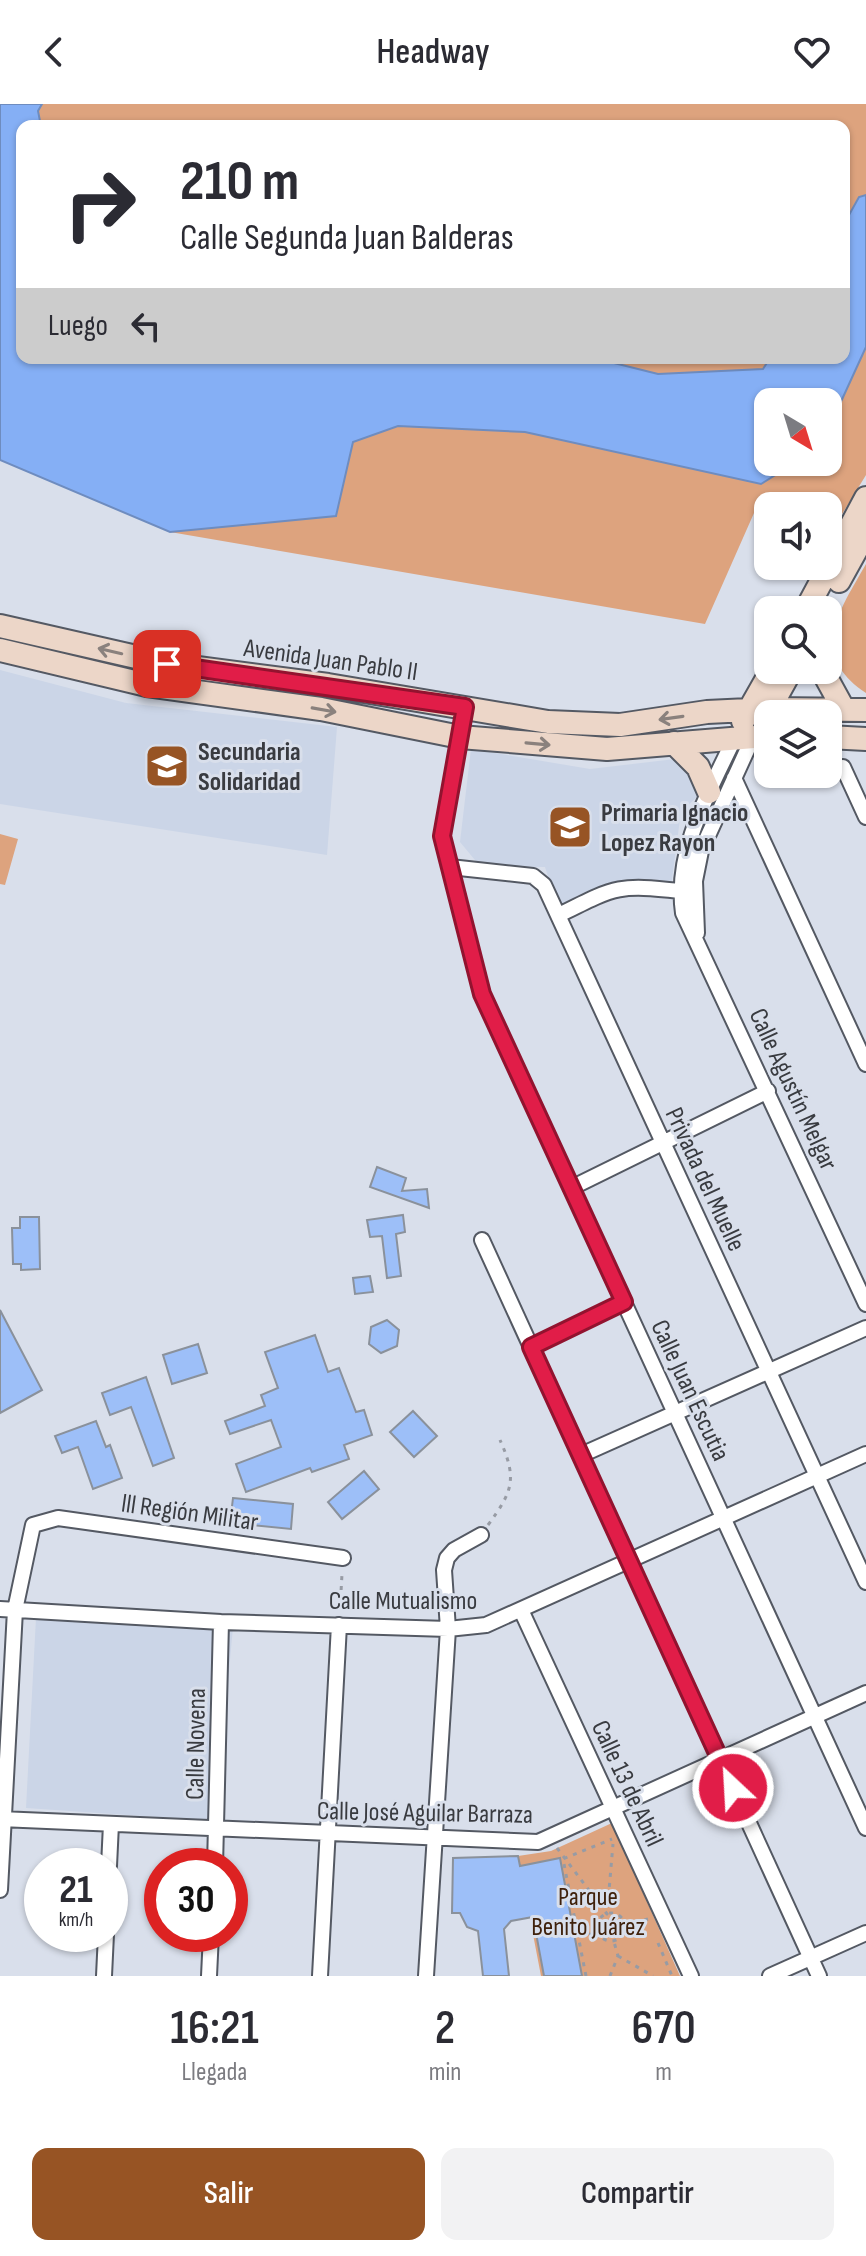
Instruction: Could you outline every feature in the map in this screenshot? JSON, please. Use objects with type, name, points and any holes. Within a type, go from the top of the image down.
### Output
[{"type":"main road","points":[[814,596],[866,498]]},
{"type":"main road","points":[[831,596],[866,532]]},
{"type":"main road","name":"Avenida Juan Pablo II","points":[[0,626],[167,664],[590,726],[754,711]]},
{"type":"main road","name":"Avenida Juan Pablo II","points":[[0,650],[147,685],[268,702],[460,737],[586,749],[752,736]]},
{"type":"main road","points":[[268,702],[273,678]]},
{"type":"main road","points":[[768,700],[780,684]]},
{"type":"main road","points":[[834,684],[855,710]]},
{"type":"main road","points":[[842,738],[866,739]]},
{"type":"main road","points":[[674,743],[698,767],[709,792]]},
{"type":"street","points":[[460,737],[465,707]]},
{"type":"street","name":"Calle Agustín Melgar","points":[[698,937],[695,881],[701,851],[752,736]]},
{"type":"street","name":"Calle Agustín Melgar","points":[[752,736],[709,792],[686,852],[680,891],[683,913],[698,937],[866,1304]]},
{"type":"street","name":"Calle Juan Escutia","points":[[460,737],[442,836],[482,994],[866,1828]]},
{"type":"street","points":[[843,767],[866,817]]},
{"type":"street","points":[[734,778],[866,1064]]},
{"type":"street","name":"Privada del Muelle","points":[[450,867],[533,876],[544,885],[866,1582]]},
{"type":"street","points":[[559,915],[617,887],[630,885],[680,891]]},
{"type":"street","points":[[571,1188],[662,1140],[768,1091]]},
{"type":"street","points":[[482,1240],[819,1976]]},
{"type":"street","points":[[531,1347],[624,1302]]},
{"type":"street","points":[[581,1455],[866,1328]]},
{"type":"street","name":"Calle Mutualismo","points":[[7,1609],[221,1622],[448,1629],[486,1625],[866,1454]]},
{"type":"street","name":"lll Región Militar","points":[[7,1609],[33,1525],[58,1518],[343,1558]]},
{"type":"street","points":[[426,1976],[448,1629],[444,1570],[447,1558],[481,1535]]},
{"type":"street","points":[[0,1890],[7,1609]]},
{"type":"street","name":"Calle 13 de Abril","points":[[521,1610],[691,1976]]},
{"type":"street","name":"Calle Novena","points":[[216,1848],[221,1622]]},
{"type":"street","points":[[320,1976],[339,1625]]},
{"type":"street","name":"Calle José Aguilar Barraza","points":[[2,1819],[522,1843],[551,1837],[866,1693]]},
{"type":"street","points":[[110,1848],[111,1824]]},
{"type":"street","points":[[770,1976],[866,1933]]},
{"type":"street","points":[[104,1976],[105,1952]]},
{"type":"street","points":[[209,1976],[210,1952]]},
{"type":"path","points":[[481,1535],[508,1497],[513,1482],[500,1440]]},
{"type":"path","points":[[339,1625],[343,1558]]},
{"type":"path","points":[[551,1837],[563,1859],[607,1914]]},
{"type":"path","points":[[563,1859],[613,1838]]},
{"type":"path","points":[[613,1838],[619,1852]]},
{"type":"path","points":[[607,1914],[613,1838]]},
{"type":"path","points":[[563,1859],[586,1976]]},
{"type":"path","points":[[607,1914],[619,1915],[625,1925],[623,1933],[614,1941],[606,1940],[598,1933],[599,1919],[607,1914]]},
{"type":"path","points":[[625,1925],[648,1919]]},
{"type":"path","points":[[579,1936],[598,1933]]},
{"type":"path","points":[[654,1933],[672,1976]]},
{"type":"path","points":[[610,1976],[618,1956],[614,1941]]},
{"type":"path","points":[[618,1956],[653,1976]]},
{"type":"shaded area","name":"Secundaria Solidaridad","points":[[0,670],[126,703],[337,727],[327,855],[0,804]]},
{"type":"shaded area","name":"Primaria Ignacio Lopez Rayon","points":[[471,749],[590,769],[675,759],[696,781],[698,796],[681,812],[671,886],[617,881],[558,907],[545,867],[480,866],[460,842]]},
{"type":"shaded area","points":[[36,1618],[233,1627],[215,1821],[26,1808]]},
{"type":"green space","points":[[42,104],[866,104],[866,195],[859,197],[850,213],[850,120],[40,120],[38,111]]},
{"type":"green space","points":[[866,347],[866,475],[842,514],[842,492],[754,492],[754,513],[705,624],[170,532],[336,516],[353,441],[398,426],[525,432],[761,484],[774,476],[842,476],[842,399]]},
{"type":"green space","points":[[618,364],[767,364],[764,369],[658,374]]},
{"type":"green space","points":[[866,564],[866,693],[842,670],[842,609]]},
{"type":"green space","points":[[0,834],[18,839],[5,885],[0,884]]},
{"type":"green space","name":"Parque Benito Juárez","points":[[612,1823],[680,1976],[541,1976],[518,1856],[551,1851]]},
{"type":"water","points":[[0,104],[42,104],[38,111],[40,120],[16,120],[16,364],[618,364],[658,374],[763,369],[766,364],[850,364],[850,213],[859,197],[866,195],[866,347],[842,399],[842,388],[754,388],[754,476],[774,476],[761,484],[525,432],[398,426],[353,442],[336,516],[170,532],[0,460]]},
{"type":"building","points":[[377,1167],[406,1178],[402,1191],[427,1189],[429,1208],[370,1187]]},
{"type":"building","points":[[403,1215],[405,1232],[396,1234],[401,1276],[387,1278],[382,1236],[370,1237],[367,1220]]},
{"type":"building","points":[[20,1217],[39,1217],[40,1269],[21,1270],[21,1264],[13,1264],[12,1228],[20,1228]]},
{"type":"building","points":[[370,1276],[373,1292],[355,1294],[353,1278]]},
{"type":"building","points":[[0,1310],[42,1390],[0,1413]]},
{"type":"building","points":[[387,1320],[399,1330],[397,1346],[381,1353],[369,1344],[371,1327]]},
{"type":"building","points":[[315,1335],[328,1372],[339,1368],[356,1412],[364,1410],[372,1435],[344,1445],[349,1459],[312,1472],[310,1468],[246,1492],[236,1464],[281,1447],[271,1420],[230,1434],[225,1421],[265,1406],[261,1395],[278,1388],[265,1352]]},
{"type":"building","points":[[198,1344],[207,1373],[172,1384],[163,1355]]},
{"type":"building","points":[[146,1377],[174,1458],[153,1466],[131,1407],[110,1415],[102,1393]]},
{"type":"building","points":[[413,1411],[437,1436],[414,1457],[390,1432]]},
{"type":"building","points":[[96,1421],[106,1447],[110,1445],[122,1478],[93,1489],[78,1447],[62,1453],[55,1436]]},
{"type":"building","points":[[364,1471],[379,1489],[342,1519],[328,1502]]},
{"type":"building","points":[[233,1498],[293,1504],[291,1529],[230,1523]]},
{"type":"building","points":[[518,1856],[520,1866],[560,1858],[582,1976],[544,1976],[533,1917],[511,1921],[504,1929],[509,1976],[483,1976],[478,1931],[467,1927],[460,1913],[452,1913],[453,1858]]},
{"type":"place","name":"Secundaria Solidaridad","points":[[167,766]]},
{"type":"place","name":"Primaria Ignacio Lopez Rayon","points":[[570,827]]},
{"type":"route","points":[[167,664],[465,707],[442,836],[482,994],[624,1302],[531,1347],[733,1788]]}]
